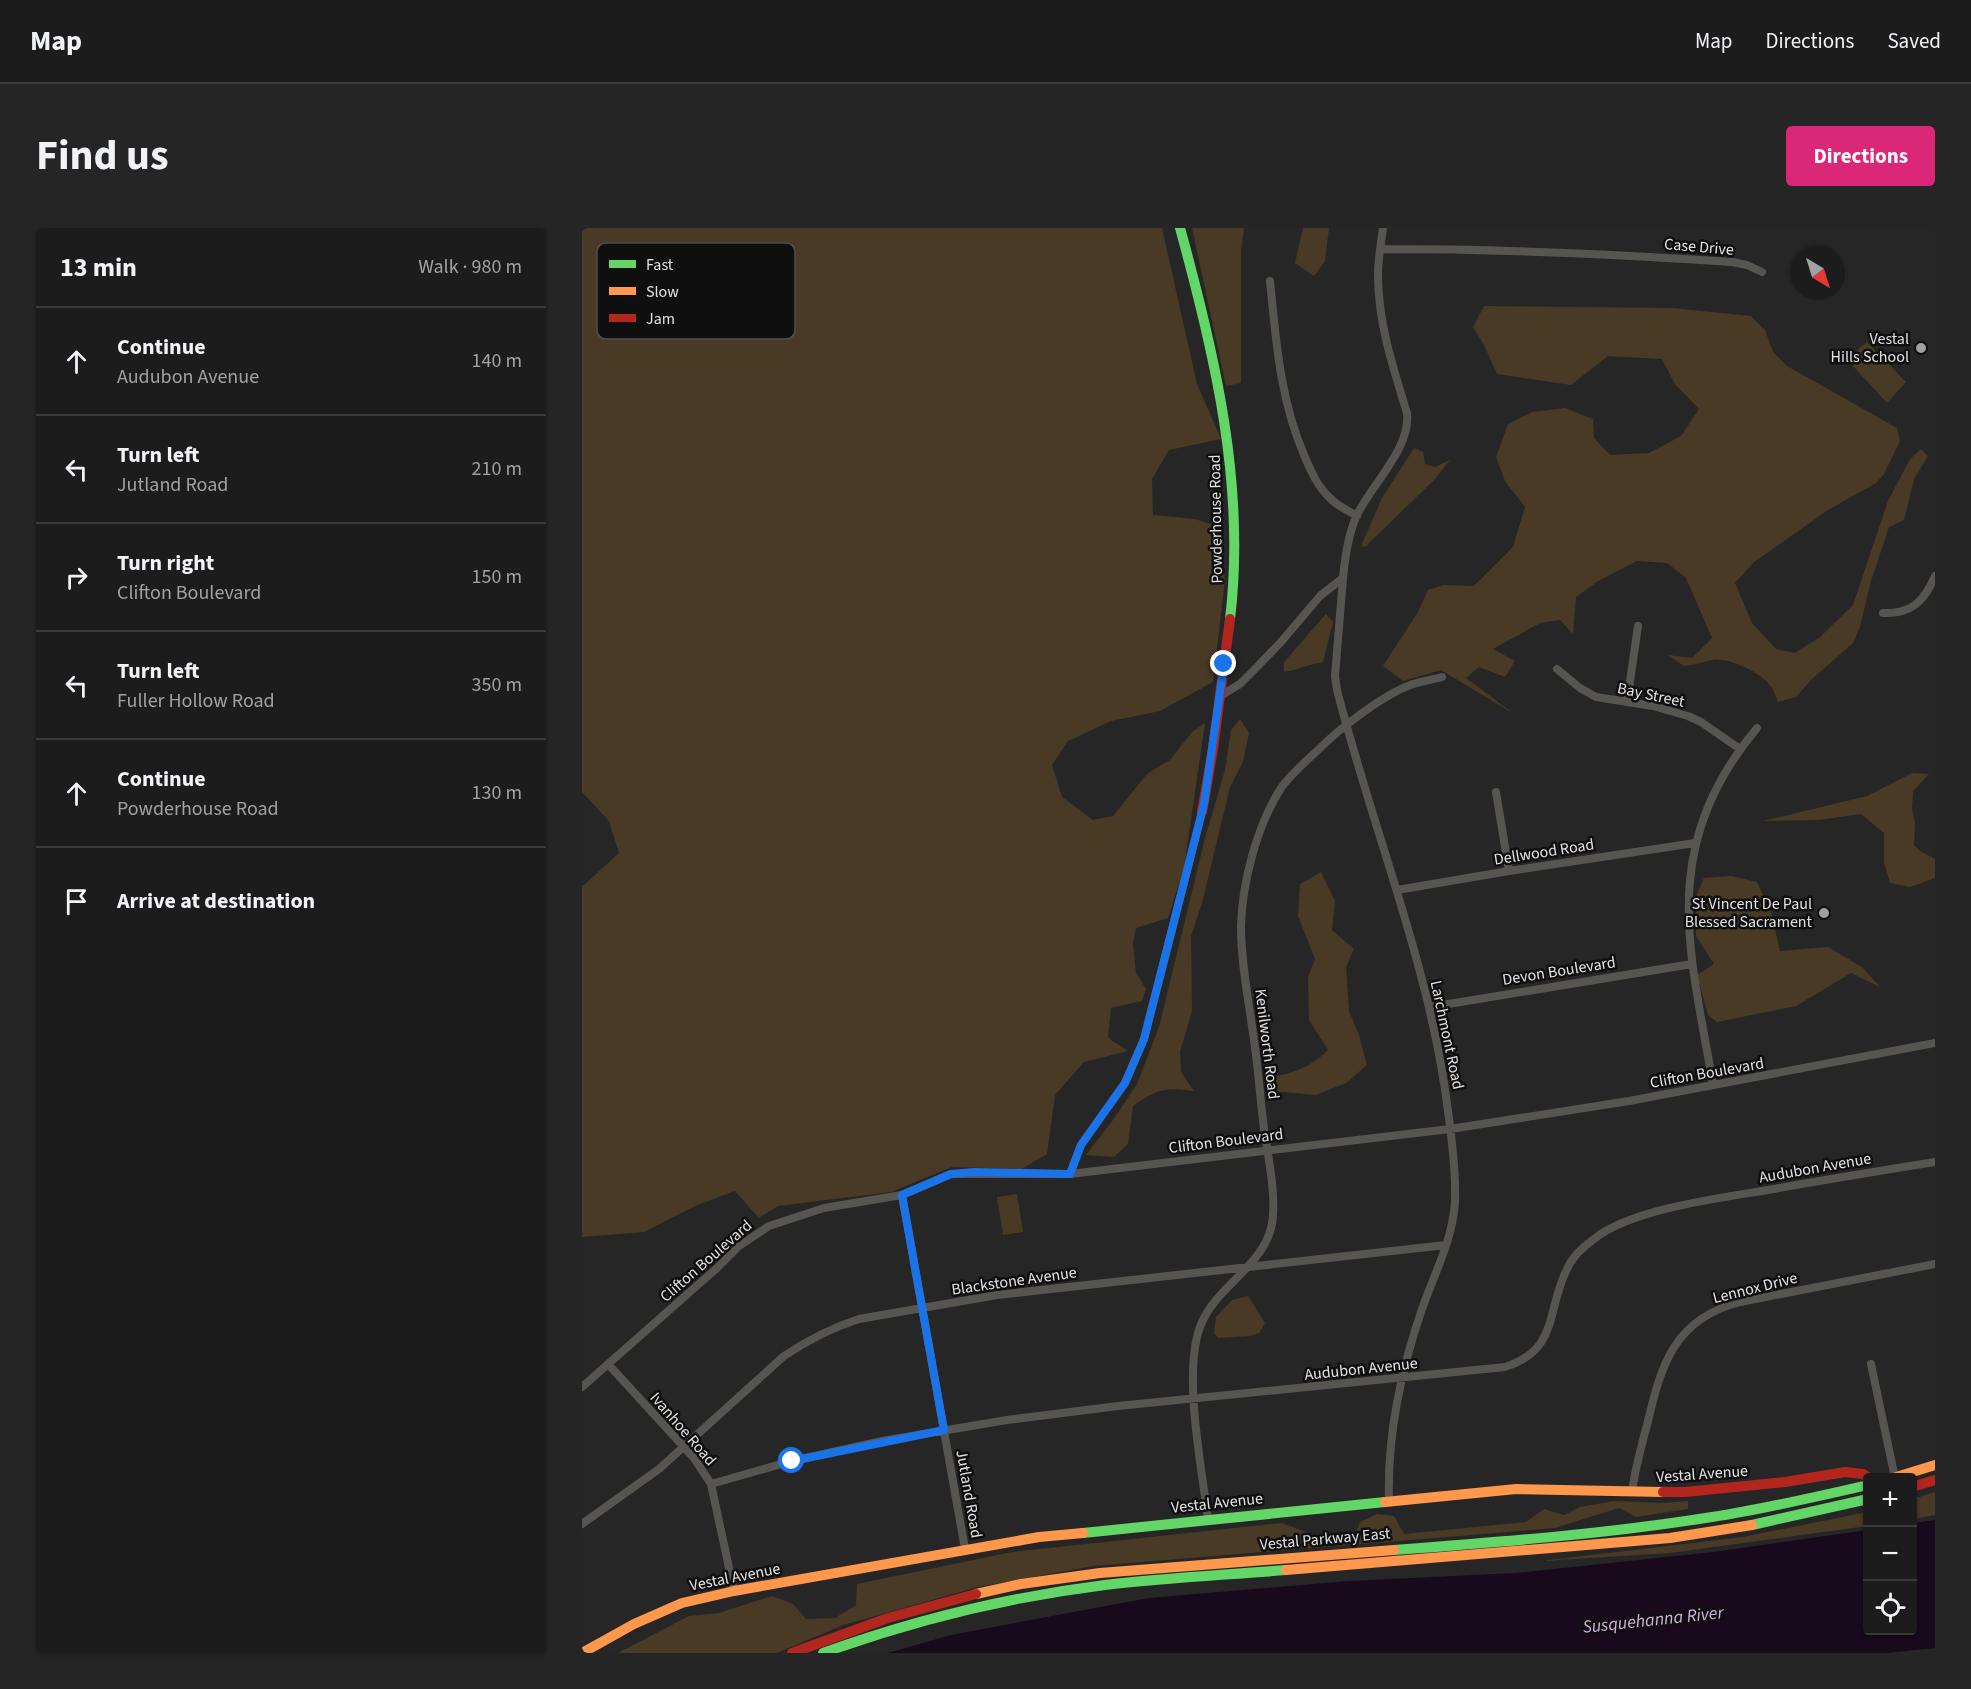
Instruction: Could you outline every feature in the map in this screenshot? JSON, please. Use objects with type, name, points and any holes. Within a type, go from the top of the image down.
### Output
[{"type":"main road","name":"Powderhouse Road","points":[[1180,228],[1209,345],[1224,418],[1231,461],[1233,496],[1234,575],[1220,696],[1202,812]]},
{"type":"main road","points":[[1908,1473],[1935,1465]]},
{"type":"main road","name":"Vestal Avenue","points":[[582,1653],[682,1603],[734,1591],[1039,1537],[1515,1490],[1711,1491],[1845,1472],[1863,1474]]},
{"type":"main road","points":[[1917,1485],[1935,1480]]},
{"type":"main road","name":"Vestal Parkway East","points":[[792,1653],[838,1635],[922,1608],[1054,1578],[1638,1528],[1754,1510],[1863,1486]]},
{"type":"main road","name":"Vestal Parkway East","points":[[823,1653],[918,1621],[1008,1600],[1059,1591],[1107,1585],[1670,1538],[1760,1524],[1863,1499]]},
{"type":"street","name":"Larchmont Road","points":[[1383,228],[1378,275],[1382,325],[1408,422],[1400,445],[1357,516],[1350,534],[1343,578],[1335,676],[1347,725],[1430,1007],[1442,1064],[1455,1200],[1446,1245],[1422,1309],[1402,1378],[1388,1483],[1389,1501]]},
{"type":"street","name":"Case Drive","points":[[1380,249],[1470,249],[1640,256],[1732,262],[1747,265],[1762,272]]},
{"type":"street","points":[[1270,281],[1279,367],[1294,433],[1319,486],[1337,505],[1357,516]]},
{"type":"street","points":[[1883,613],[1899,613],[1908,610],[1922,599],[1935,576]]},
{"type":"street","points":[[1220,696],[1240,684],[1281,642],[1320,596],[1343,578]]},
{"type":"street","points":[[1627,702],[1638,626]]},
{"type":"street","name":"Bay Street","points":[[1557,669],[1580,688],[1596,697],[1688,716],[1701,722],[1740,749]]},
{"type":"street","name":"Kenilworth Road","points":[[1208,1519],[1194,1398],[1193,1359],[1198,1332],[1217,1298],[1254,1261],[1263,1248],[1271,1224],[1272,1188],[1243,964],[1241,926],[1245,886],[1260,833],[1271,806],[1283,786],[1304,763],[1347,725],[1405,688],[1442,677]]},
{"type":"street","points":[[1713,1084],[1692,964],[1688,924],[1688,887],[1695,843],[1718,785],[1740,749],[1757,728]]},
{"type":"street","points":[[1496,792],[1509,871]]},
{"type":"street","points":[[1070,1174],[1081,1145],[1114,1100],[1135,1063],[1148,1023],[1202,812]]},
{"type":"street","name":"Dellwood Road","points":[[1397,890],[1695,843]]},
{"type":"street","name":"Devon Boulevard","points":[[1430,1007],[1692,964]]},
{"type":"street","name":"Clifton Boulevard","points":[[582,1388],[739,1246],[769,1226],[824,1208],[902,1195],[951,1174],[974,1172],[1070,1174],[1450,1129],[1765,1077],[1935,1043]]},
{"type":"street","name":"Audubon Avenue","points":[[711,1484],[792,1461],[944,1430],[1018,1419],[1194,1398],[1505,1367],[1531,1355],[1544,1339],[1564,1276],[1572,1260],[1596,1237],[1634,1218],[1725,1197],[1935,1162]]},
{"type":"street","name":"Jutland Road","points":[[902,1195],[965,1549]]},
{"type":"street","name":"Blackstone Avenue","points":[[582,1524],[640,1484],[776,1364],[806,1341],[838,1325],[858,1319],[997,1295],[1446,1245]]},
{"type":"street","name":"Lennox Drive","points":[[1632,1492],[1664,1363],[1682,1335],[1701,1318],[1740,1302],[1935,1264]]},
{"type":"street","name":"Ivanhoe Road","points":[[608,1364],[704,1471],[711,1484],[734,1591]]},
{"type":"street","points":[[1871,1364],[1893,1473]]},
{"type":"shaded area","points":[[582,228],[1162,228],[1197,384],[1221,439],[1169,450],[1152,479],[1153,515],[1195,519],[1216,526],[1225,580],[1213,682],[1160,711],[1111,721],[1068,741],[1052,765],[1062,797],[1093,820],[1113,816],[1147,774],[1170,760],[1192,732],[1205,723],[1184,868],[1168,918],[1136,928],[1133,943],[1136,973],[1146,989],[1142,1001],[1111,1008],[1108,1038],[1128,1051],[1084,1062],[1055,1095],[1047,1154],[1022,1169],[952,1167],[891,1192],[778,1206],[759,1218],[735,1191],[695,1206],[644,1232],[582,1237],[582,885],[619,853],[609,821],[582,792]]},
{"type":"shaded area","points":[[1192,228],[1244,228],[1241,251],[1241,383],[1226,386]]},
{"type":"shaded area","points":[[1303,228],[1329,228],[1325,261],[1314,276],[1295,263]]},
{"type":"shaded area","points":[[1484,306],[1672,308],[1751,316],[1765,330],[1773,352],[1787,366],[1897,428],[1900,441],[1884,474],[1876,483],[1828,510],[1754,562],[1735,583],[1752,623],[1776,649],[1795,653],[1820,637],[1853,605],[1888,501],[1910,459],[1921,449],[1928,456],[1914,479],[1904,520],[1889,527],[1871,581],[1860,627],[1853,643],[1812,679],[1796,697],[1778,702],[1772,688],[1764,679],[1751,670],[1734,663],[1712,660],[1684,666],[1668,655],[1692,658],[1712,638],[1686,578],[1667,563],[1637,561],[1598,581],[1576,597],[1573,634],[1560,620],[1540,623],[1493,649],[1515,661],[1505,677],[1479,667],[1466,678],[1514,714],[1441,670],[1403,681],[1383,666],[1418,612],[1428,590],[1444,585],[1474,586],[1513,547],[1525,507],[1505,481],[1496,457],[1508,424],[1532,412],[1565,408],[1593,419],[1594,438],[1610,455],[1649,453],[1681,436],[1699,409],[1675,384],[1662,359],[1608,356],[1571,385],[1497,374],[1473,327]]},
{"type":"shaded area","points":[[1867,342],[1906,382],[1887,403],[1853,366],[1859,348]]},
{"type":"shaded area","points":[[1414,448],[1423,452],[1425,464],[1435,467],[1450,460],[1435,479],[1365,547],[1361,546],[1382,498]]},
{"type":"shaded area","points":[[1326,614],[1333,622],[1323,662],[1284,672],[1284,662]]},
{"type":"shaded area","points":[[1240,719],[1249,733],[1243,762],[1230,787],[1202,903],[1191,936],[1192,1011],[1180,1052],[1181,1072],[1194,1091],[1176,1089],[1149,1096],[1133,1106],[1128,1144],[1114,1157],[1086,1155],[1137,1084],[1159,1027],[1205,838],[1225,770],[1231,730]]},
{"type":"shaded area","points":[[1912,773],[1929,774],[1913,791],[1914,845],[1935,859],[1935,878],[1910,887],[1890,883],[1884,862],[1884,833],[1861,814],[1819,820],[1763,821],[1867,796]]},
{"type":"shaded area","points":[[1321,872],[1335,901],[1332,930],[1354,949],[1346,967],[1349,1011],[1359,1035],[1367,1065],[1346,1083],[1316,1095],[1274,1091],[1273,1077],[1303,1068],[1328,1050],[1309,1020],[1308,977],[1315,959],[1298,916],[1300,884]]},
{"type":"shaded area","points":[[1731,876],[1757,882],[1771,912],[1780,951],[1828,947],[1862,967],[1880,987],[1851,973],[1796,1006],[1717,1022],[1708,1015],[1697,975],[1714,964],[1696,936],[1696,896],[1704,878]]},
{"type":"shaded area","points":[[1017,1194],[1023,1232],[1003,1235],[997,1197]]},
{"type":"shaded area","points":[[1248,1296],[1265,1323],[1259,1333],[1250,1336],[1218,1338],[1214,1333],[1216,1317],[1232,1300]]},
{"type":"shaded area","points":[[1935,1492],[1935,1515],[1917,1518],[1917,1498]]},
{"type":"shaded area","points":[[1614,1501],[1661,1503],[1688,1501],[1688,1509],[1636,1517],[1619,1508],[1555,1528],[1093,1566],[978,1587],[843,1625],[777,1653],[618,1653],[689,1616],[719,1613],[772,1596],[793,1604],[806,1619],[835,1618],[856,1605],[857,1584],[1012,1552],[1282,1523],[1324,1539],[1355,1535],[1360,1522],[1377,1514],[1394,1516],[1404,1534],[1526,1522],[1544,1509],[1564,1515],[1580,1507]]},
{"type":"shaded area","points":[[1863,1513],[1863,1527],[1670,1553],[1541,1561],[1743,1537]]},
{"type":"water","name":"Susquehanna River","points":[[1935,1520],[1935,1648],[1887,1653],[888,1653],[951,1635],[1149,1598],[1349,1581],[1516,1573],[1713,1552],[1863,1531],[1863,1635],[1917,1635],[1917,1522]]},
{"type":"traffic: fast","points":[[1180,228],[1205,324],[1224,422],[1234,520],[1234,570],[1230,619]]},
{"type":"traffic: fast","points":[[1394,1550],[1553,1537],[1672,1523],[1751,1510],[1863,1486]]},
{"type":"traffic: fast","points":[[1752,1525],[1863,1500]]},
{"type":"traffic: fast","points":[[1083,1533],[1385,1502]]},
{"type":"traffic: fast","points":[[823,1653],[927,1620],[1033,1596],[1173,1578],[1286,1570]]},
{"type":"traffic: slow","points":[[1909,1473],[1935,1465]]},
{"type":"traffic: slow","points":[[1385,1502],[1516,1489],[1663,1492]]},
{"type":"traffic: slow","points":[[1286,1570],[1670,1538],[1752,1525]]},
{"type":"traffic: slow","points":[[582,1653],[634,1624],[682,1603],[734,1591],[1039,1537],[1083,1533]]},
{"type":"traffic: slow","points":[[976,1594],[1021,1584],[1100,1573],[1394,1550]]},
{"type":"traffic: jam","points":[[1202,812],[1213,749],[1230,619]]},
{"type":"traffic: jam","points":[[1663,1492],[1785,1482],[1845,1472],[1863,1474]]},
{"type":"traffic: jam","points":[[1917,1485],[1935,1480]]},
{"type":"traffic: jam","points":[[792,1653],[888,1618],[976,1594]]},
{"type":"place","name":"Vestal Hills School","points":[[1921,348]]},
{"type":"place","name":"St Vincent De Paul Blessed Sacrament","points":[[1824,913]]},
{"type":"route","points":[[792,1461],[944,1430],[902,1195],[951,1174],[974,1172],[1070,1174],[1081,1145],[1125,1083],[1144,1039],[1204,804],[1224,664]]}]
